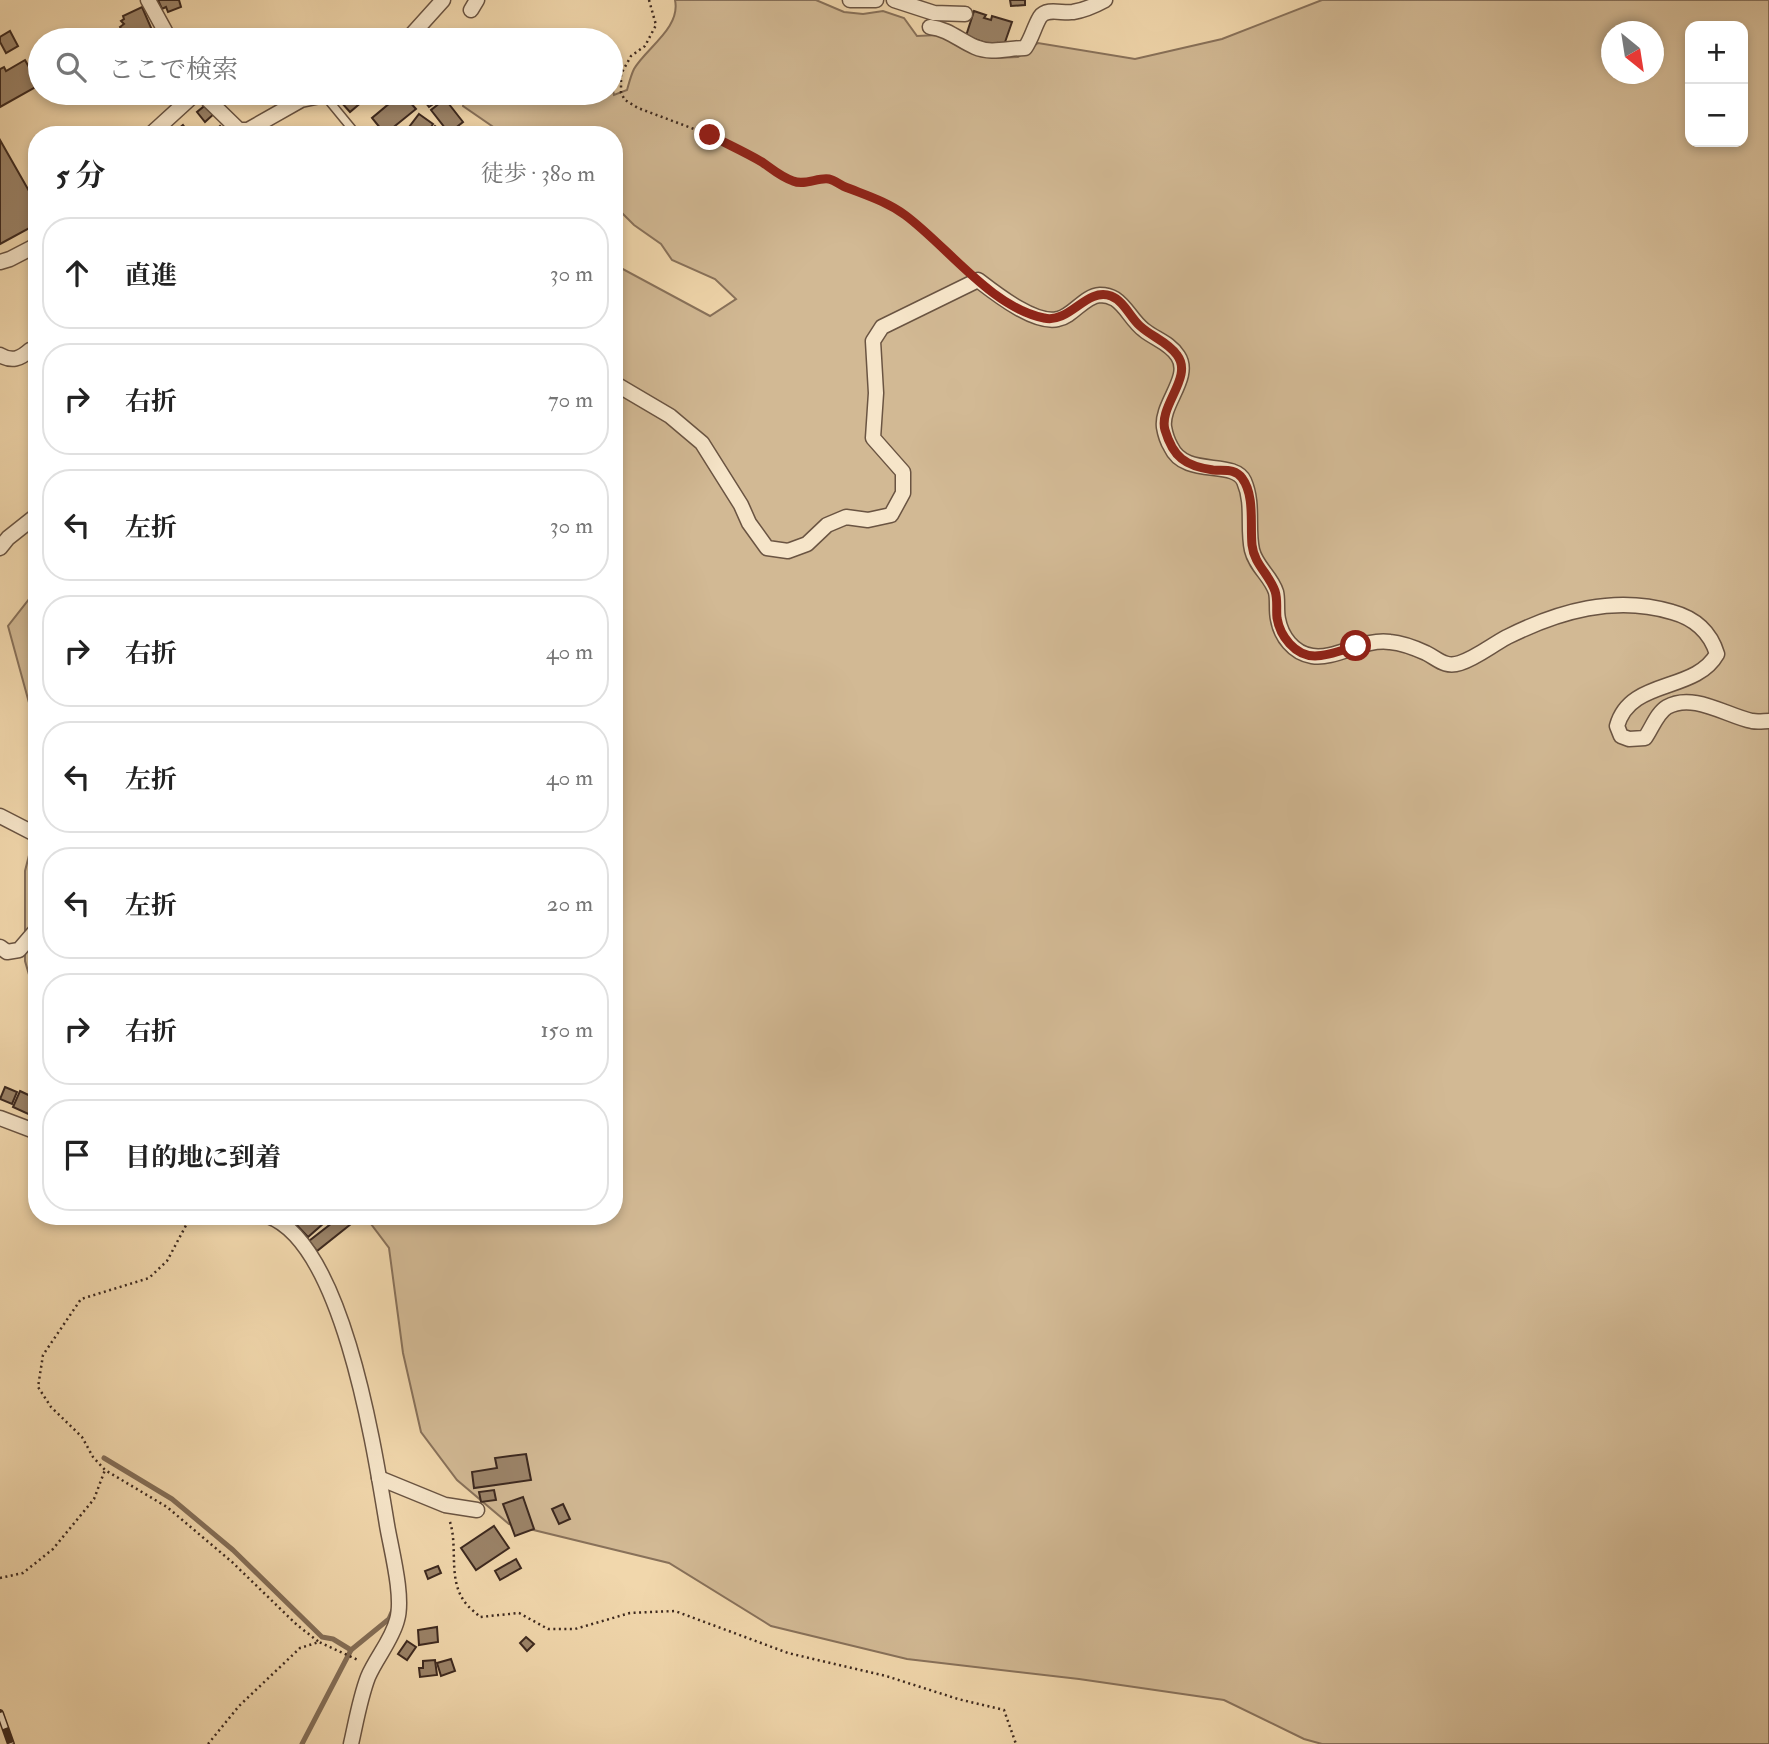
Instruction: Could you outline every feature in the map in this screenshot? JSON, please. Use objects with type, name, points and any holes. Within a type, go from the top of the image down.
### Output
[{"type":"street","points":[[148,0],[163,28]]},
{"type":"street","points":[[418,28],[443,0]]},
{"type":"street","points":[[850,0],[876,0]]},
{"type":"street","points":[[894,0],[934,13],[965,14]]},
{"type":"street","points":[[930,27],[954,34],[976,47],[992,51],[1024,48],[1032,38],[1041,16],[1047,12],[1070,13],[1092,8],[1105,0]]},
{"type":"street","points":[[160,126],[184,105]]},
{"type":"street","points":[[211,105],[235,126]]},
{"type":"street","points":[[255,126],[292,105]]},
{"type":"street","points":[[0,262],[28,250]]},
{"type":"street","points":[[623,388],[670,416],[702,443],[741,505],[749,523],[767,548],[788,551],[807,544],[827,526],[846,517],[868,520],[891,515],[903,494],[903,472],[873,438],[876,393],[873,341],[882,327],[978,280],[1013,305],[1043,318],[1058,320],[1097,295],[1111,296],[1124,306],[1145,331],[1170,346],[1180,358],[1182,372],[1163,425],[1171,449],[1181,460],[1215,470],[1234,471],[1243,479],[1251,510],[1252,551],[1277,594],[1281,631],[1290,645],[1300,652],[1313,656],[1371,642],[1388,641],[1426,653],[1442,664],[1459,664],[1510,636],[1574,609],[1614,604],[1659,608],[1685,615],[1704,629],[1713,641],[1717,653],[1711,664],[1700,673],[1638,697],[1628,705],[1617,726],[1620,736],[1629,739],[1645,738],[1659,714],[1668,706],[1681,702],[1706,706],[1754,722],[1769,721]]},
{"type":"street","points":[[0,355],[8,359],[20,358],[28,352]]},
{"type":"street","points":[[0,548],[28,522]]},
{"type":"street","points":[[0,816],[28,830]]},
{"type":"street","points":[[0,947],[8,952],[19,950],[28,940]]},
{"type":"street","points":[[0,1118],[28,1129]]},
{"type":"street","points":[[282,1225],[304,1245],[321,1271],[356,1367],[398,1589],[398,1619],[368,1678],[351,1744]]},
{"type":"street","points":[[379,1478],[445,1505],[477,1510]]},
{"type":"lane","points":[[337,105],[351,126]]},
{"type":"path","points":[[623,70],[631,56],[645,46],[656,25],[649,0]]},
{"type":"path","points":[[623,96],[638,108],[710,135],[762,162],[782,177],[797,183],[828,178],[886,203],[940,243],[978,280]]},
{"type":"path","points":[[186,1225],[167,1261],[149,1278],[81,1300],[43,1355],[38,1387],[51,1407],[82,1437],[93,1457],[105,1470],[167,1507],[233,1562],[297,1625],[319,1642],[373,1669]]},
{"type":"path","points":[[0,1578],[23,1573],[53,1549],[94,1499],[105,1470]]},
{"type":"path","points":[[445,1505],[455,1537],[455,1578],[463,1601],[480,1617],[519,1614],[548,1629],[575,1629],[630,1613],[675,1611],[788,1653],[886,1676],[958,1699],[1004,1710],[1016,1744]]},
{"type":"path","points":[[208,1744],[239,1706],[300,1648],[319,1642]]},
{"type":"shaded area","points":[[675,0],[816,0],[844,12],[863,14],[883,11],[904,18],[917,36],[938,35],[970,51],[994,58],[1018,57],[1038,43],[1135,59],[1222,39],[1322,0],[1769,0],[1769,1744],[1322,1744],[1304,1739],[1224,1700],[1079,1679],[907,1659],[771,1626],[669,1563],[509,1524],[457,1480],[421,1432],[403,1353],[389,1248],[372,1225],[623,1225],[623,269],[710,316],[736,299],[715,279],[672,260],[661,244],[623,214],[623,126],[492,126],[463,105],[623,105],[623,92],[627,90],[634,69],[673,20]]},
{"type":"shaded area","points":[[28,600],[28,699],[8,626]]},
{"type":"shaded area","points":[[28,859],[28,971],[25,961],[25,871]]},
{"type":"building","points":[[158,0],[179,0],[181,7],[168,12],[166,7],[162,9]]},
{"type":"building","points":[[1010,0],[1025,0],[1025,5],[1011,6]]},
{"type":"building","points":[[142,7],[151,28],[121,28],[124,24],[121,21],[123,16]]},
{"type":"building","points":[[974,11],[986,15],[984,18],[991,20],[992,16],[1012,22],[1004,45],[998,43],[997,47],[966,36]]},
{"type":"building","points":[[10,31],[18,46],[6,53],[0,37]]},
{"type":"building","points":[[25,60],[28,65],[28,91],[0,107],[0,69],[4,67],[6,71]]},
{"type":"building","points":[[210,105],[216,112],[205,122],[197,112]]},
{"type":"building","points":[[344,105],[358,105],[350,112]]},
{"type":"building","points":[[388,105],[412,105],[416,109],[395,126],[378,126],[372,118]]},
{"type":"building","points":[[437,105],[450,105],[463,122],[458,126],[444,126],[431,110]]},
{"type":"building","points":[[419,114],[433,124],[432,126],[410,126]]},
{"type":"building","points":[[0,140],[28,189],[28,229],[0,244]]},
{"type":"building","points":[[5,1087],[17,1092],[12,1104],[0,1099]]},
{"type":"building","points":[[20,1091],[28,1095],[28,1114],[13,1107]]},
{"type":"building","points":[[297,1225],[322,1225],[308,1237]]},
{"type":"building","points":[[329,1225],[350,1225],[317,1251],[309,1241]]},
{"type":"building","points":[[526,1454],[531,1480],[474,1488],[472,1472],[497,1468],[495,1458]]},
{"type":"building","points":[[494,1490],[496,1500],[481,1502],[479,1492]]},
{"type":"building","points":[[523,1497],[534,1529],[515,1536],[503,1504]]},
{"type":"building","points":[[563,1504],[570,1519],[559,1524],[552,1509]]},
{"type":"building","points":[[494,1526],[509,1548],[476,1570],[461,1548]]},
{"type":"building","points":[[516,1559],[521,1568],[500,1580],[495,1571]]},
{"type":"building","points":[[438,1566],[441,1573],[428,1579],[425,1571]]},
{"type":"building","points":[[437,1627],[438,1642],[419,1645],[418,1630]]},
{"type":"building","points":[[526,1637],[534,1644],[527,1651],[520,1643]]},
{"type":"building","points":[[407,1641],[416,1647],[407,1660],[398,1654]]},
{"type":"building","points":[[451,1659],[455,1671],[441,1676],[437,1663]]},
{"type":"building","points":[[435,1660],[437,1675],[420,1677],[419,1668],[423,1668],[423,1661]]},
{"type":"waterway","points":[[104,1458],[172,1499],[233,1550],[322,1637],[333,1639],[351,1650]]},
{"type":"waterway","points":[[302,1744],[351,1650],[389,1619],[393,1610]]},
{"type":"railway","points":[[0,1713],[11,1744]]},
{"type":"route","points":[[710,135],[797,183],[828,178],[886,203],[940,243],[978,280],[1013,305],[1043,318],[1058,320],[1097,295],[1111,296],[1124,306],[1134,321],[1170,346],[1180,358],[1182,372],[1163,425],[1171,449],[1181,460],[1215,470],[1234,471],[1243,479],[1251,510],[1252,551],[1277,594],[1281,631],[1290,645],[1313,656],[1356,646]]}]
